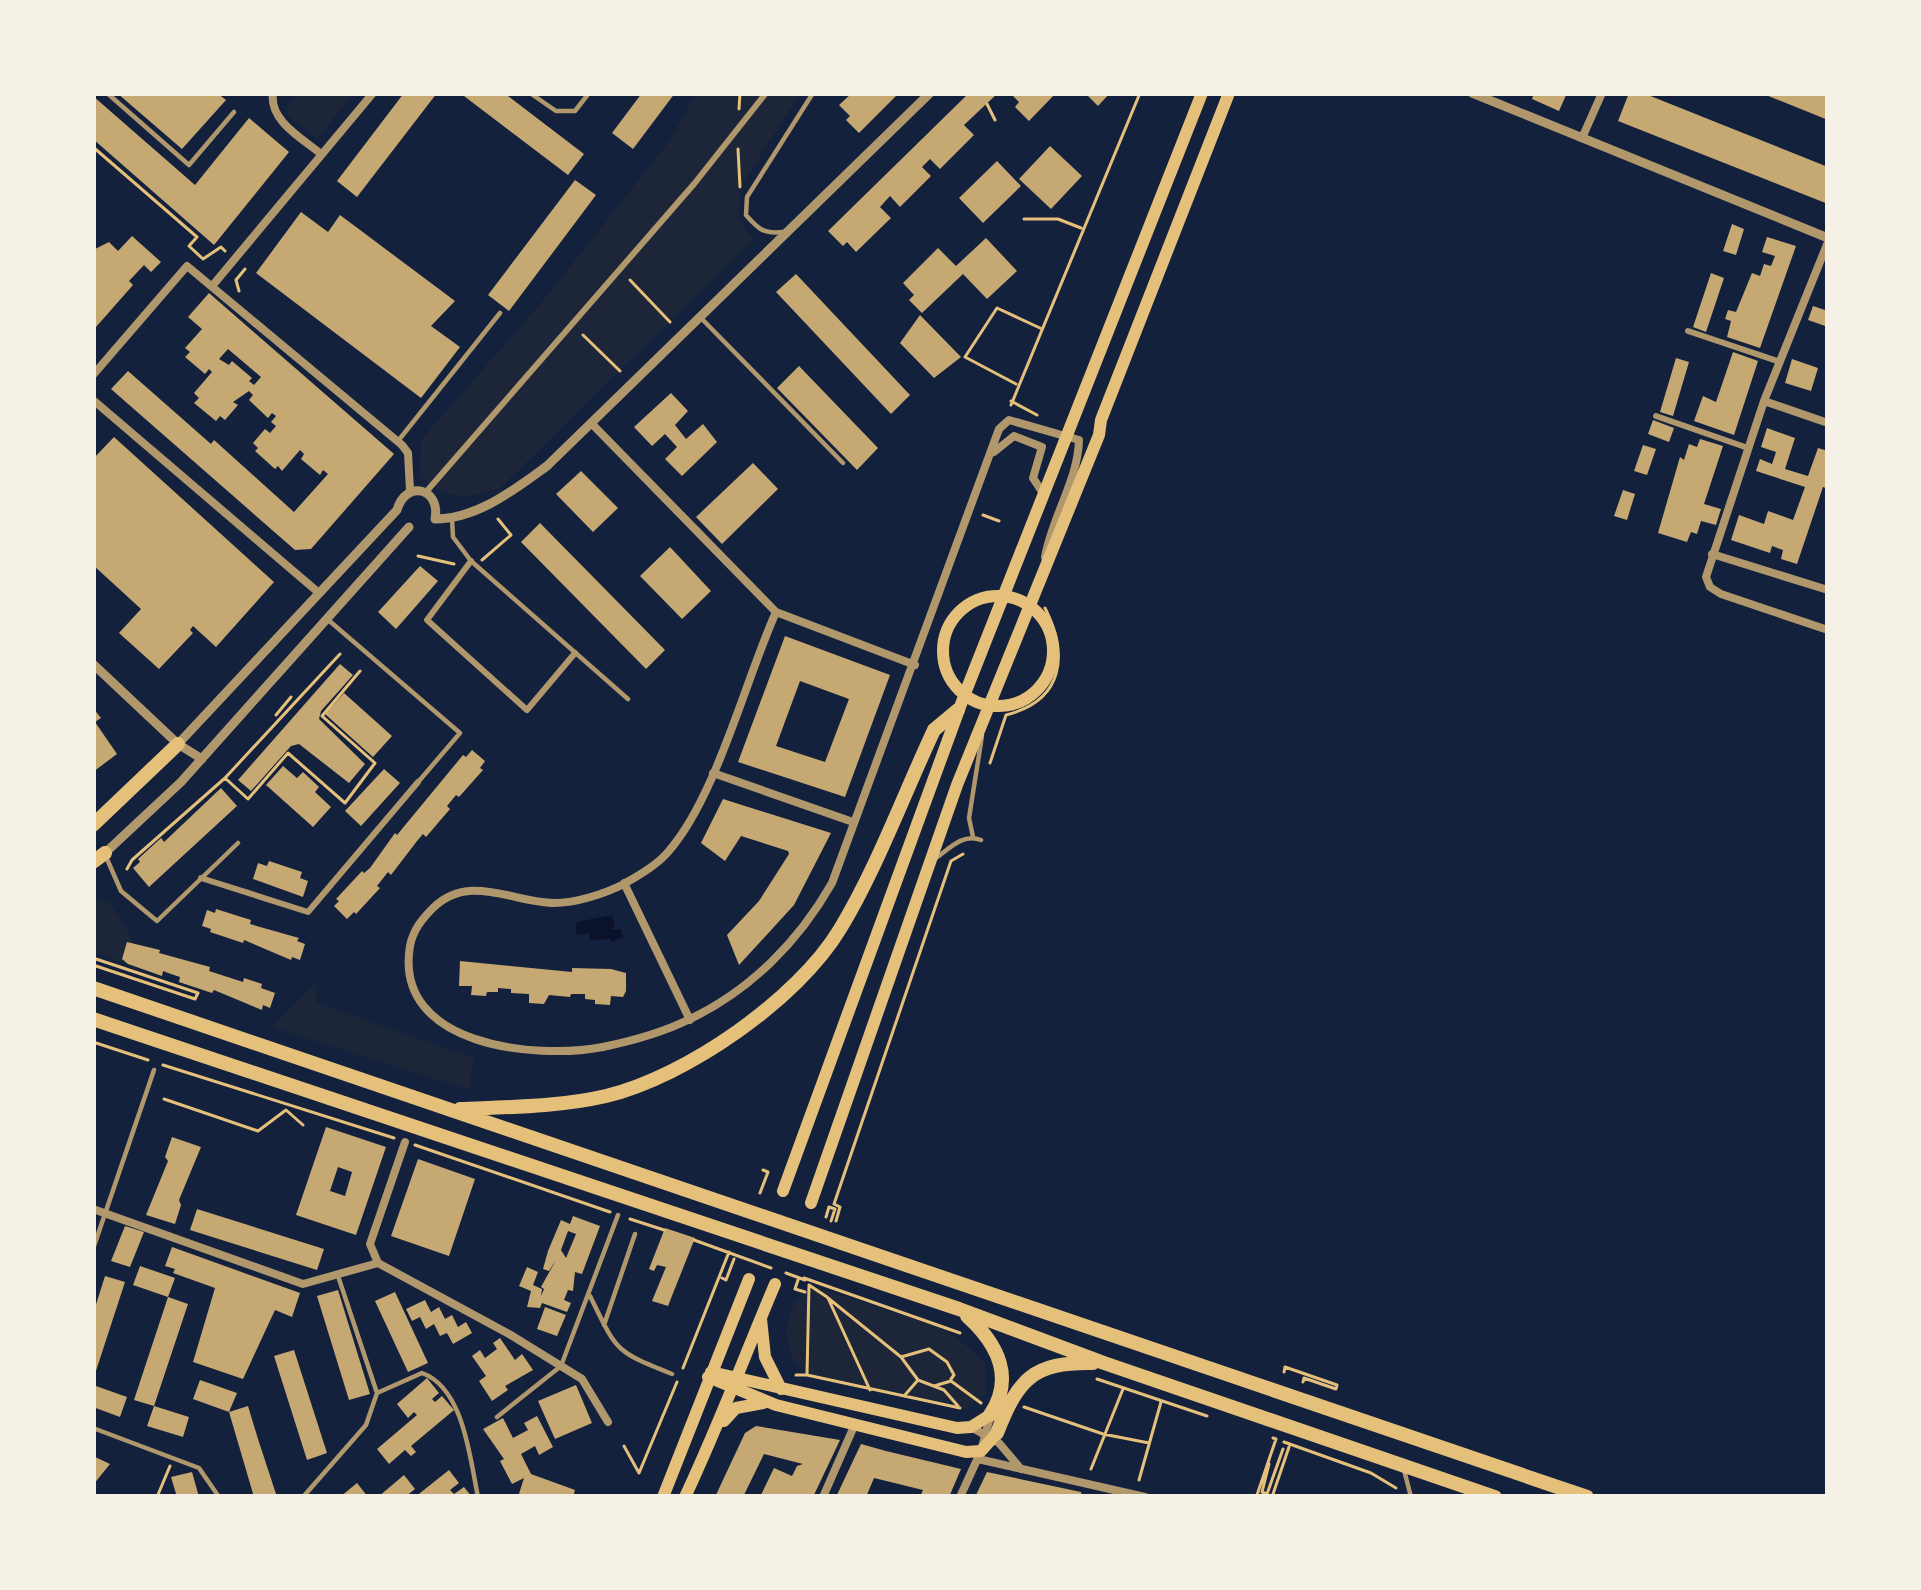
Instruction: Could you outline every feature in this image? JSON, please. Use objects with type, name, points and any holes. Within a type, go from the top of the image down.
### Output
[{"type":"highway","points":[[449,1110],[609,1096],[708,1050],[764,1013],[809,972],[840,929],[934,730],[961,703]]},
{"type":"highway","points":[[93,825],[178,744]]},
{"type":"highway","points":[[93,988],[1587,1497]]},
{"type":"highway","points":[[93,1019],[958,1309],[1402,1465],[1470,1494],[1495,1497]]},
{"type":"highway","points":[[958,1309],[982,1330],[1005,1373],[998,1412]]},
{"type":"highway","points":[[978,1426],[998,1412],[1030,1375],[1067,1362],[1104,1363]]},
{"type":"main road","points":[[783,1191],[961,703],[1202,93]]},
{"type":"main road","points":[[812,1203],[927,866],[1229,93]]},
{"type":"main road","points":[[1004,595],[1028,605],[1047,623],[1053,640],[1048,676],[1021,702],[985,712],[961,703],[945,669],[945,633],[967,604],[984,596],[1004,595]]},
{"type":"main road","points":[[663,1497],[749,1279]]},
{"type":"main road","points":[[686,1497],[775,1284]]},
{"type":"main road","points":[[760,1317],[765,1357],[781,1389]]},
{"type":"main road","points":[[709,1374],[771,1403],[979,1455],[978,1426]]},
{"type":"main road","points":[[732,1383],[781,1389],[957,1428],[978,1426],[998,1412]]},
{"type":"main road","points":[[719,1426],[736,1408],[771,1403]]},
{"type":"street","points":[[273,93],[277,117],[321,154]]},
{"type":"street","points":[[213,284],[373,93]]},
{"type":"street","points":[[426,492],[620,270],[766,93]]},
{"type":"street","points":[[397,510],[400,520],[422,526],[452,519],[510,493],[593,425],[930,93]]},
{"type":"street","points":[[1472,93],[1828,240],[1764,401],[1706,577],[1710,587],[1721,594],[1828,630]]},
{"type":"street","points":[[1582,138],[1602,93]]},
{"type":"street","points":[[93,375],[187,266],[398,441],[408,453],[410,490]]},
{"type":"street","points":[[1688,331],[1780,362]]},
{"type":"street","points":[[93,400],[319,593]]},
{"type":"street","points":[[1764,401],[1828,423]]},
{"type":"street","points":[[1656,416],[1748,448]]},
{"type":"street","points":[[776,612],[713,773],[665,856],[624,883],[584,898],[554,903],[482,889],[463,891],[441,900],[419,921],[410,946],[417,996],[437,1024],[481,1042],[533,1050],[601,1047],[690,1019],[741,987],[787,949],[832,883],[999,429],[1010,419],[1079,440],[1078,456],[1049,534],[1042,576]]},
{"type":"street","points":[[593,425],[776,612],[915,665]]},
{"type":"street","points":[[993,453],[1013,436],[1042,447],[1033,478],[1043,493]]},
{"type":"street","points":[[99,858],[202,759],[326,618],[422,526],[437,507],[426,492],[410,490],[400,498],[397,510],[178,744]]},
{"type":"street","points":[[1712,554],[1828,590]]},
{"type":"street","points":[[470,560],[427,620],[527,710],[575,653]]},
{"type":"street","points":[[93,664],[178,744],[202,759]]},
{"type":"street","points":[[713,773],[853,822]]},
{"type":"street","points":[[201,878],[308,912],[418,782]]},
{"type":"street","points":[[624,883],[690,1019]]},
{"type":"street","points":[[405,1142],[370,1244],[378,1263],[582,1379],[608,1422]]},
{"type":"street","points":[[93,1209],[303,1284],[378,1263]]},
{"type":"street","points":[[823,1497],[855,1424]]},
{"type":"street","points":[[978,1426],[1022,1470]]},
{"type":"street","points":[[960,1497],[979,1455],[1022,1470],[1140,1496]]},
{"type":"street","points":[[1090,1484],[1090,1497]]},
{"type":"lane","points":[[107,93],[189,165],[234,112]]},
{"type":"lane","points":[[530,93],[556,111],[575,111],[589,93]]},
{"type":"lane","points":[[789,232],[766,234],[758,229],[746,215],[747,197],[813,93]]},
{"type":"lane","points":[[398,441],[500,313]]},
{"type":"lane","points":[[701,319],[843,463]]},
{"type":"lane","points":[[452,519],[452,537],[470,560],[628,699]]},
{"type":"lane","points":[[326,618],[460,733],[418,782]]},
{"type":"lane","points":[[973,837],[969,818],[985,712]]},
{"type":"lane","points":[[927,866],[959,841],[981,840]]},
{"type":"lane","points":[[99,858],[121,892],[157,920],[238,843]]},
{"type":"lane","points":[[93,1249],[155,1066]]},
{"type":"lane","points":[[497,1417],[561,1366],[618,1215]]},
{"type":"lane","points":[[604,1325],[635,1234]]},
{"type":"lane","points":[[302,1497],[366,1425],[377,1393],[338,1276]]},
{"type":"lane","points":[[589,1294],[626,1356],[672,1374]]},
{"type":"lane","points":[[377,1393],[422,1373],[433,1378],[457,1409],[478,1497]]},
{"type":"lane","points":[[93,1428],[199,1468],[219,1497]]},
{"type":"lane","points":[[1402,1465],[1411,1497]]},
{"type":"path","points":[[1010,412],[1011,400],[1140,93]]},
{"type":"path","points":[[987,104],[994,120]]},
{"type":"path","points":[[736,131],[740,188]]},
{"type":"path","points":[[93,147],[197,237],[189,246]]},
{"type":"path","points":[[1024,219],[1058,219],[1083,229]]},
{"type":"path","points":[[620,270],[670,322]]},
{"type":"path","points":[[1018,385],[965,357],[997,308],[1041,328]]},
{"type":"path","points":[[572,325],[620,371]]},
{"type":"path","points":[[1011,400],[1038,417]]},
{"type":"path","points":[[971,512],[999,520]]},
{"type":"path","points":[[418,556],[480,562],[511,535],[497,519]]},
{"type":"path","points":[[124,873],[132,860],[225,778],[340,654]]},
{"type":"path","points":[[225,778],[248,800],[288,753],[345,803],[375,764],[322,716],[360,671]]},
{"type":"path","points":[[276,716],[291,698]]},
{"type":"path","points":[[93,961],[197,993],[195,999],[93,961]]},
{"type":"path","points":[[93,1042],[155,1066]]},
{"type":"path","points":[[164,1099],[258,1130],[286,1110],[303,1125]]},
{"type":"path","points":[[760,1193],[768,1172],[763,1170]]},
{"type":"path","points":[[826,1217],[829,1207],[835,1209],[830,1223]]},
{"type":"path","points":[[694,1240],[965,1336]]},
{"type":"path","points":[[719,1277],[726,1280],[735,1257]]},
{"type":"path","points":[[801,1279],[901,1357],[918,1380],[944,1390],[978,1426]]},
{"type":"path","points":[[801,1279],[795,1289],[809,1294]]},
{"type":"path","points":[[807,1375],[809,1285]]},
{"type":"path","points":[[828,1298],[870,1390]]},
{"type":"path","points":[[901,1357],[929,1349],[946,1362],[951,1381]]},
{"type":"path","points":[[1284,1372],[1285,1367],[1337,1385],[1336,1389],[1304,1378],[1303,1382]]},
{"type":"path","points":[[790,1375],[904,1396],[978,1426]]},
{"type":"path","points":[[1093,1378],[1219,1420]]},
{"type":"path","points":[[904,1396],[918,1380]]},
{"type":"path","points":[[934,1387],[951,1381]]},
{"type":"path","points":[[951,1381],[986,1404],[970,1414],[978,1426]]},
{"type":"path","points":[[1090,1484],[1103,1434],[1124,1388]]},
{"type":"path","points":[[1140,1496],[1161,1401]]},
{"type":"path","points":[[998,1412],[1013,1413],[1016,1404],[1103,1434],[1149,1444]]},
{"type":"path","points":[[1257,1433],[1388,1480],[1402,1497]]},
{"type":"path","points":[[1265,1497],[1257,1495],[1270,1464],[1276,1453],[1282,1452],[1268,1494],[1262,1492],[1270,1464],[1276,1439]]},
{"type":"path","points":[[1272,1497],[1289,1445]]},
{"type":"path","points":[[159,1495],[172,1459]]},
{"type":"shaded area","points":[[298,93],[354,93],[317,139],[289,117],[286,107]]},
{"type":"shaded area","points":[[696,93],[800,93],[740,188],[739,217],[753,240],[500,488],[458,495],[420,477],[421,440],[542,302],[668,143]]},
{"type":"shaded area","points":[[109,901],[135,944],[127,943],[122,958],[128,964],[93,953],[93,904]]},
{"type":"shaded area","points":[[612,915],[615,926],[609,930],[620,929],[623,937],[611,942],[589,940],[589,933],[576,935],[576,922]]},
{"type":"shaded area","points":[[316,983],[317,1003],[474,1058],[469,1090],[271,1027]]},
{"type":"shaded area","points":[[809,1285],[948,1330],[985,1362],[985,1394],[966,1409],[807,1375],[791,1354],[787,1330],[793,1307]]},
{"type":"building","points":[[117,93],[217,93],[226,100],[182,149]]},
{"type":"building","points":[[404,93],[437,93],[357,197],[337,181]]},
{"type":"building","points":[[460,93],[504,93],[584,154],[568,175]]},
{"type":"building","points":[[642,93],[675,93],[633,149],[612,133]]},
{"type":"building","points":[[852,93],[899,93],[859,133],[839,105]]},
{"type":"building","points":[[969,93],[998,93],[964,125],[974,135],[940,169],[930,159],[922,167],[931,176],[900,207],[890,196],[880,207],[891,218],[856,252],[847,242],[843,246],[828,231]]},
{"type":"building","points":[[1010,93],[1056,93],[1029,121],[1015,107],[1019,102]]},
{"type":"building","points":[[1085,93],[1110,93],[1098,106]]},
{"type":"building","points":[[1534,93],[1567,93],[1559,111],[1532,99]]},
{"type":"building","points":[[1629,93],[1643,93],[1828,167],[1828,204],[1618,121]]},
{"type":"building","points":[[1761,93],[1828,93],[1828,120]]},
{"type":"building","points":[[93,96],[195,185],[249,118],[289,152],[214,245],[93,139]]},
{"type":"building","points":[[1050,146],[1082,176],[1051,209],[1019,179]]},
{"type":"building","points":[[997,161],[1021,186],[983,223],[959,198]]},
{"type":"building","points":[[575,180],[596,195],[509,311],[488,295]]},
{"type":"building","points":[[301,212],[328,232],[340,215],[455,301],[431,326],[460,347],[421,398],[256,273]]},
{"type":"building","points":[[1732,224],[1744,229],[1736,255],[1723,251]]},
{"type":"building","points":[[132,236],[161,262],[151,272],[144,265],[96,327],[93,250],[109,242],[118,251]]},
{"type":"building","points":[[1767,237],[1796,246],[1760,348],[1727,337],[1731,321],[1725,319],[1728,310],[1736,312],[1752,273],[1760,276],[1764,264],[1771,266],[1775,256],[1762,252]]},
{"type":"building","points":[[986,238],[1017,271],[987,299],[963,274],[922,313],[909,300],[914,295],[903,283],[938,248],[956,266]]},
{"type":"building","points":[[1711,273],[1724,278],[1706,332],[1693,327]]},
{"type":"building","points":[[796,274],[910,395],[891,414],[776,292]]},
{"type":"building","points":[[209,293],[394,454],[311,549],[295,550],[111,389],[128,371],[294,512],[328,474],[323,470],[320,475],[301,459],[300,450],[282,471],[255,451],[258,448],[253,443],[265,429],[270,433],[276,426],[271,422],[276,416],[272,413],[268,418],[249,400],[253,395],[249,391],[233,402],[238,405],[225,420],[220,416],[216,421],[194,403],[199,398],[194,393],[212,372],[209,369],[205,374],[185,357],[190,352],[185,348],[202,329],[188,317]],"holes":[[[228,349],[261,377],[254,385],[232,361],[229,365],[219,359]]]},
{"type":"building","points":[[1813,306],[1828,311],[1828,327],[1808,320]]},
{"type":"building","points":[[920,315],[961,357],[934,378],[900,343]]},
{"type":"building","points":[[1733,352],[1758,361],[1734,435],[1694,421],[1703,396],[1716,402]]},
{"type":"building","points":[[1676,358],[1689,362],[1673,416],[1660,412]]},
{"type":"building","points":[[1792,359],[1818,368],[1811,391],[1785,383]]},
{"type":"building","points":[[799,366],[878,448],[857,470],[777,388]]},
{"type":"building","points":[[671,393],[688,411],[675,425],[686,439],[703,424],[717,442],[682,476],[665,459],[677,447],[665,434],[652,446],[634,427]]},
{"type":"building","points":[[1653,420],[1674,428],[1669,442],[1648,434]]},
{"type":"building","points":[[1767,428],[1795,438],[1785,469],[1808,476],[1818,448],[1828,451],[1828,489],[1823,487],[1797,564],[1781,559],[1783,550],[1772,546],[1770,553],[1731,540],[1739,515],[1764,524],[1768,511],[1793,520],[1805,487],[1756,471],[1760,459],[1772,464],[1776,452],[1761,447]]},
{"type":"building","points":[[114,437],[274,582],[216,647],[193,626],[193,633],[159,669],[119,633],[141,609],[93,565],[93,459]]},
{"type":"building","points":[[1700,439],[1723,446],[1704,504],[1721,509],[1716,525],[1701,521],[1697,534],[1691,532],[1687,542],[1658,533],[1680,457],[1684,460],[1689,444],[1697,447]]},
{"type":"building","points":[[1643,445],[1656,449],[1647,475],[1634,471]]},
{"type":"building","points":[[753,463],[778,489],[722,544],[696,517]]},
{"type":"building","points":[[581,471],[618,508],[593,532],[556,494]]},
{"type":"building","points":[[1623,490],[1635,494],[1627,520],[1614,516]]},
{"type":"building","points":[[540,523],[665,650],[646,669],[521,542]]},
{"type":"building","points":[[670,547],[711,591],[682,619],[640,576]]},
{"type":"building","points":[[420,566],[438,581],[396,629],[378,612]]},
{"type":"building","points":[[785,636],[890,675],[845,797],[738,762]],"holes":[[[800,681],[849,699],[825,762],[776,746]]]},
{"type":"building","points":[[340,664],[353,675],[319,719],[365,764],[349,783],[299,744],[291,746],[251,791],[238,780]]},
{"type":"building","points":[[344,693],[392,736],[373,757],[325,714]]},
{"type":"building","points":[[93,708],[101,718],[95,722],[117,754],[93,772]]},
{"type":"building","points":[[472,750],[485,761],[483,770],[347,919],[334,906],[336,899],[370,868],[395,833]]},
{"type":"building","points":[[283,766],[297,778],[303,772],[331,807],[313,827],[266,785]]},
{"type":"building","points":[[384,769],[400,783],[361,826],[345,811]]},
{"type":"building","points":[[221,788],[237,806],[149,887],[133,868],[138,859],[161,838],[164,842]]},
{"type":"building","points":[[723,799],[831,833],[794,905],[739,965],[727,935],[759,901],[789,854],[741,836],[725,861],[701,843]]},
{"type":"building","points":[[269,861],[302,872],[300,878],[308,881],[303,897],[253,879],[258,863],[267,866]]},
{"type":"building","points":[[216,909],[299,938],[305,944],[300,960],[210,932],[202,926],[207,910],[215,913]]},
{"type":"building","points":[[127,942],[243,982],[244,978],[262,984],[261,988],[275,993],[270,1008],[263,1005],[262,1010],[214,990],[179,982],[180,977],[163,971],[162,976],[128,964],[122,959]]},
{"type":"building","points":[[460,961],[572,972],[572,968],[611,969],[626,973],[626,991],[623,997],[611,996],[610,1005],[595,1004],[585,994],[549,995],[544,1004],[529,1003],[529,994],[511,993],[511,989],[471,995],[472,986],[459,986]]},
{"type":"building","points":[[326,1127],[386,1147],[356,1235],[296,1215]],"holes":[[[338,1167],[352,1172],[345,1196],[330,1191]]]},
{"type":"building","points":[[172,1137],[201,1147],[179,1200],[175,1224],[146,1215],[168,1161],[165,1157]]},
{"type":"building","points":[[418,1159],[475,1179],[449,1256],[391,1236]]},
{"type":"building","points":[[197,1209],[324,1249],[317,1270],[190,1230]]},
{"type":"building","points":[[573,1216],[600,1226],[582,1274],[575,1272],[573,1291],[568,1290],[564,1300],[571,1303],[567,1312],[542,1303],[540,1308],[527,1307],[531,1291],[519,1286],[527,1267],[538,1272],[533,1285],[542,1289],[541,1296],[556,1260],[549,1271],[543,1269],[548,1251],[561,1220],[570,1224]],"holes":[[[568,1231],[576,1234],[566,1258],[561,1250]]]},
{"type":"building","points":[[125,1226],[144,1232],[130,1267],[111,1261]]},
{"type":"building","points":[[665,1228],[695,1238],[668,1306],[652,1301],[666,1267],[649,1269]]},
{"type":"building","points":[[172,1247],[300,1293],[292,1317],[275,1310],[243,1379],[193,1362],[215,1288],[165,1266]]},
{"type":"building","points":[[140,1266],[175,1278],[168,1297],[133,1285]]},
{"type":"building","points":[[105,1276],[125,1282],[94,1377],[93,1314]]},
{"type":"building","points":[[338,1290],[370,1394],[349,1400],[317,1296]]},
{"type":"building","points":[[395,1292],[428,1363],[408,1372],[375,1301]]},
{"type":"building","points":[[168,1297],[188,1304],[154,1406],[134,1400]]},
{"type":"building","points":[[425,1300],[431,1312],[439,1307],[445,1319],[452,1315],[458,1327],[466,1322],[472,1333],[453,1344],[447,1333],[440,1336],[434,1324],[426,1329],[420,1317],[412,1321],[406,1309]]},
{"type":"building","points":[[545,1307],[566,1315],[557,1336],[537,1329]]},
{"type":"building","points":[[500,1338],[515,1360],[522,1354],[533,1370],[505,1386],[508,1390],[492,1401],[479,1381],[486,1376],[472,1356],[480,1350],[485,1358],[497,1349],[493,1343]]},
{"type":"building","points":[[294,1350],[327,1453],[307,1460],[274,1356]]},
{"type":"building","points":[[427,1378],[439,1393],[432,1399],[435,1402],[442,1396],[454,1410],[411,1446],[416,1452],[411,1456],[405,1450],[389,1464],[377,1449],[417,1415],[414,1412],[408,1418],[397,1404]]},
{"type":"building","points":[[200,1380],[237,1393],[229,1412],[193,1399]]},
{"type":"building","points":[[93,1385],[127,1397],[120,1417],[93,1407]]},
{"type":"building","points":[[576,1385],[592,1423],[555,1439],[538,1401]]},
{"type":"building","points":[[154,1406],[189,1417],[183,1437],[147,1426]]},
{"type":"building","points":[[248,1406],[277,1497],[254,1497],[229,1412]]},
{"type":"building","points":[[537,1416],[553,1447],[539,1455],[535,1446],[521,1454],[531,1474],[575,1490],[573,1497],[518,1497],[524,1478],[512,1484],[500,1461],[504,1459],[483,1429],[503,1418],[513,1438],[528,1430],[524,1423]]},
{"type":"building","points":[[756,1426],[840,1440],[813,1497],[760,1497],[774,1468],[792,1476],[803,1464],[764,1454],[743,1497],[715,1497],[745,1433]]},
{"type":"building","points":[[861,1444],[961,1469],[949,1497],[920,1497],[923,1490],[874,1478],[866,1497],[836,1497]]},
{"type":"building","points":[[93,1456],[110,1464],[93,1485]]},
{"type":"building","points":[[449,1470],[459,1483],[450,1490],[454,1494],[464,1487],[472,1497],[415,1497]]},
{"type":"building","points":[[192,1472],[199,1497],[177,1497],[171,1477]]},
{"type":"building","points":[[987,1472],[1081,1492],[1082,1497],[975,1497]]},
{"type":"building","points":[[404,1475],[415,1489],[405,1497],[378,1497]]},
{"type":"building","points":[[357,1483],[368,1497],[340,1497]]}]
